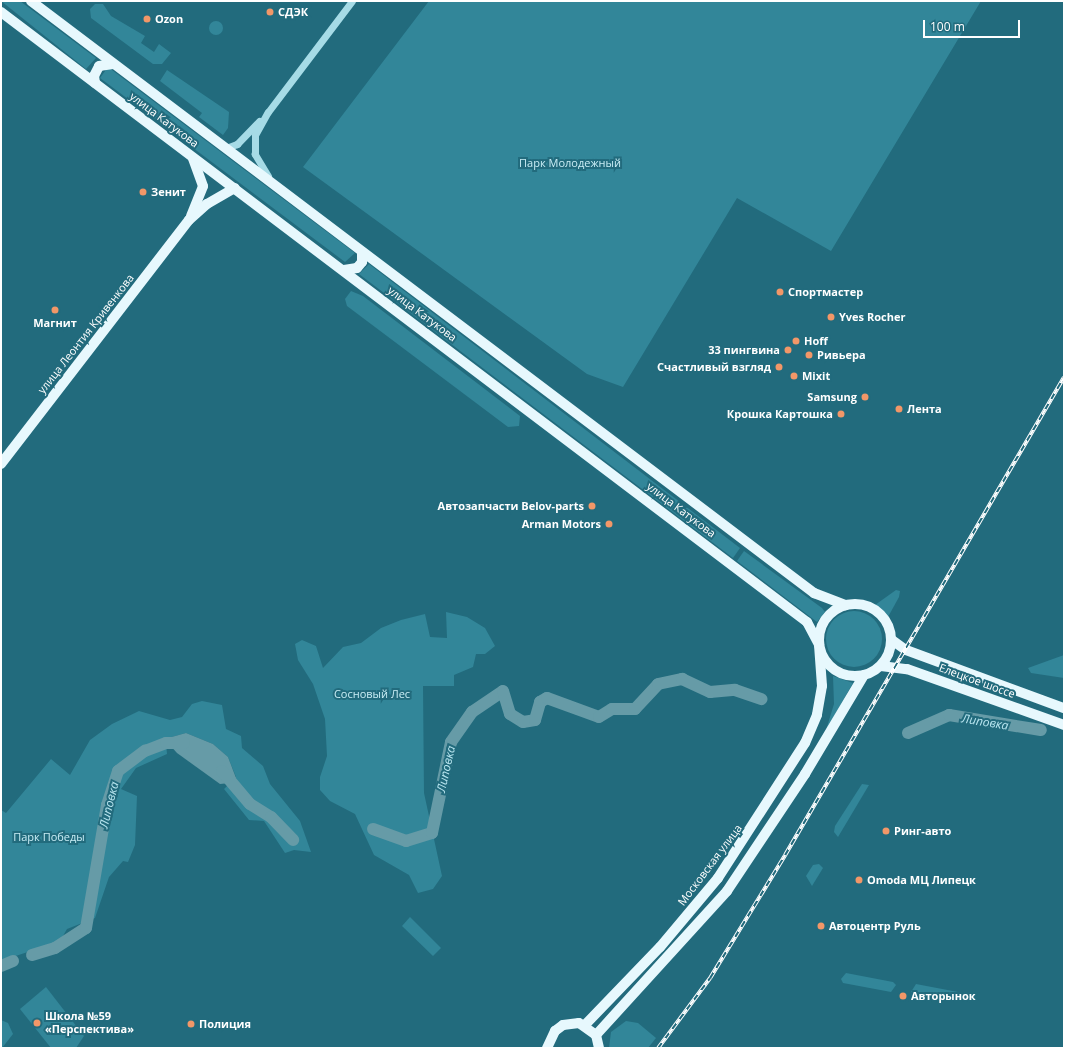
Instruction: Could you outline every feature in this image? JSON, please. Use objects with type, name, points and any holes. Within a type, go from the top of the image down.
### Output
[{"type":"main road","name":"улица Катукова","points":[[31,1],[814,593],[846,605]]},
{"type":"main road","name":"улица Катукова","points":[[1,12],[782,601],[807,622],[819,645]]},
{"type":"main road","points":[[95,83],[94,76],[99,66],[113,64]]},
{"type":"main road","points":[[189,220],[202,186],[191,156]]},
{"type":"main road","points":[[189,220],[207,204],[235,188]]},
{"type":"main road","name":"улица Леонтия Кривенкова","points":[[1,464],[189,220]]},
{"type":"main road","points":[[344,270],[357,268],[362,262],[362,252]]},
{"type":"main road","points":[[596,1035],[727,891],[805,774],[864,675],[881,666],[889,654],[892,640],[891,630],[878,611],[864,604],[846,605],[825,619],[819,645],[825,660],[836,671],[864,675]]},
{"type":"main road","name":"Елецкое шоссе","points":[[892,640],[906,650],[1064,708]]},
{"type":"main road","name":"Московская улица","points":[[585,1025],[685,918],[768,805],[817,716],[822,686],[819,645]]},
{"type":"main road","name":"Елецкое шоссе","points":[[881,666],[907,669],[1064,725]]},
{"type":"main road","points":[[547,1048],[555,1032],[563,1025],[585,1025],[596,1035],[599,1048]]},
{"type":"street","points":[[226,148],[237,144],[268,112],[352,1]]},
{"type":"street","points":[[268,112],[255,135],[256,154],[277,187]]},
{"type":"green space","points":[[1,1],[20,1],[96,58],[86,69]]},
{"type":"green space","name":"Парк Молодежный","points":[[429,1],[981,1],[831,251],[737,198],[623,387],[587,374],[303,167]]},
{"type":"green space","points":[[95,4],[103,4],[111,16],[145,36],[141,43],[154,52],[159,44],[171,53],[162,64],[153,64],[91,18],[90,9]]},
{"type":"green space","points":[[213,21],[219,21],[223,25],[223,31],[219,35],[213,35],[209,31],[209,25]]},
{"type":"green space","points":[[108,67],[355,253],[345,262],[100,78]]},
{"type":"green space","points":[[167,70],[229,112],[228,128],[223,135],[199,117],[202,113],[160,81]]},
{"type":"green space","points":[[369,264],[740,548],[733,558],[359,274]]},
{"type":"green space","points":[[351,291],[363,296],[520,416],[519,426],[508,427],[347,306],[345,299]]},
{"type":"green space","points":[[744,551],[822,608],[825,612],[817,622],[737,561]]},
{"type":"green space","points":[[896,590],[900,591],[899,597],[888,617],[875,605]]},
{"type":"green space","points":[[848,611],[860,611],[874,619],[882,633],[880,650],[874,659],[860,667],[848,667],[838,662],[831,655],[826,645],[826,633],[831,623],[838,616]]},
{"type":"green space","name":"Сосновый Лес","points":[[446,612],[467,617],[485,628],[495,646],[485,654],[476,654],[473,667],[454,675],[454,686],[423,686],[424,793],[442,876],[433,889],[418,893],[409,875],[374,855],[355,814],[330,801],[320,790],[320,777],[327,756],[325,719],[313,684],[298,660],[295,644],[302,640],[316,646],[323,668],[343,647],[361,643],[381,628],[401,620],[425,614],[430,637],[447,638]]},
{"type":"green space","points":[[1064,655],[1064,678],[1031,673],[1028,668]]},
{"type":"green space","points":[[833,676],[853,683],[826,730],[834,704]]},
{"type":"green space","name":"Парк Победы","points":[[202,701],[222,705],[226,729],[241,736],[242,748],[263,766],[270,784],[300,821],[311,852],[294,850],[285,853],[264,821],[249,820],[224,789],[236,777],[228,757],[213,744],[186,733],[161,740],[166,743],[167,754],[136,768],[121,789],[137,796],[135,845],[128,862],[123,861],[109,877],[95,918],[67,929],[60,941],[1,961],[1,810],[6,813],[51,759],[70,775],[90,740],[112,724],[139,711],[170,720],[182,717],[192,704]]},
{"type":"green space","points":[[862,784],[869,785],[838,837],[834,832],[835,826]]},
{"type":"green space","points":[[819,864],[823,868],[812,886],[806,876],[813,865]]},
{"type":"green space","points":[[410,917],[441,948],[433,956],[402,926]]},
{"type":"green space","points":[[846,973],[893,982],[896,985],[891,992],[843,983],[841,979]]},
{"type":"green space","points":[[916,984],[958,992],[961,1000],[916,995],[911,992]]},
{"type":"green space","points":[[46,987],[84,1036],[76,1048],[51,1048],[20,1009]]},
{"type":"green space","points":[[1,1020],[8,1023],[13,1034],[2,1048]]},
{"type":"green space","points":[[626,1021],[638,1023],[656,1038],[648,1048],[609,1048],[611,1032]]},
{"type":"shaded area","points":[[186,733],[213,744],[228,757],[236,778],[230,783],[220,784],[177,753],[168,743],[168,738]]},
{"type":"waterway","name":"Липовка","points":[[373,829],[406,841],[432,833],[451,742],[472,712],[503,691],[510,714],[523,722],[535,720],[540,702],[547,698],[599,717],[612,709],[635,709],[658,684],[682,679],[710,692],[735,690],[761,699]]},
{"type":"waterway","name":"Липовка","points":[[908,733],[949,715],[1041,730]]},
{"type":"waterway","name":"Липовка","points":[[32,955],[55,948],[86,928],[107,805],[118,771],[145,751],[166,743],[184,743]]},
{"type":"waterway","name":"Липовка","points":[[222,771],[250,804],[271,817],[293,840]]},
{"type":"waterway","name":"Липовка","points":[[1,966],[13,961]]},
{"type":"railway","points":[[658,1048],[710,978],[785,855],[1064,377]]},
{"type":"place","name":"СДЭК","points":[[270,12]]},
{"type":"place","name":"Ozon","points":[[147,19]]},
{"type":"place","name":"Зенит","points":[[143,192]]},
{"type":"place","name":"Спортмастер","points":[[780,292]]},
{"type":"place","name":"Магнит","points":[[55,310]]},
{"type":"place","name":"Yves Rocher","points":[[831,317]]},
{"type":"place","name":"Hoff","points":[[796,341]]},
{"type":"place","name":"33 пингвина","points":[[788,350]]},
{"type":"place","name":"Ривьера","points":[[809,355]]},
{"type":"place","name":"Счастливый взгляд","points":[[779,367]]},
{"type":"place","name":"Mixit","points":[[794,376]]},
{"type":"place","name":"Samsung","points":[[865,397]]},
{"type":"place","name":"Лента","points":[[899,409]]},
{"type":"place","name":"Крошка Картошка","points":[[841,414]]},
{"type":"place","name":"Автозапчасти Belov-parts","points":[[592,506]]},
{"type":"place","name":"Arman Motors","points":[[609,524]]},
{"type":"place","name":"Ринг-авто","points":[[886,831]]},
{"type":"place","name":"Omoda МЦ Липецк","points":[[859,880]]},
{"type":"place","name":"Автоцентр Руль","points":[[821,926]]},
{"type":"place","name":"Авторынок","points":[[903,996]]},
{"type":"place","name":"Школа №59 «Перспектива»","points":[[37,1023]]},
{"type":"place","name":"Полиция","points":[[191,1024]]}]
